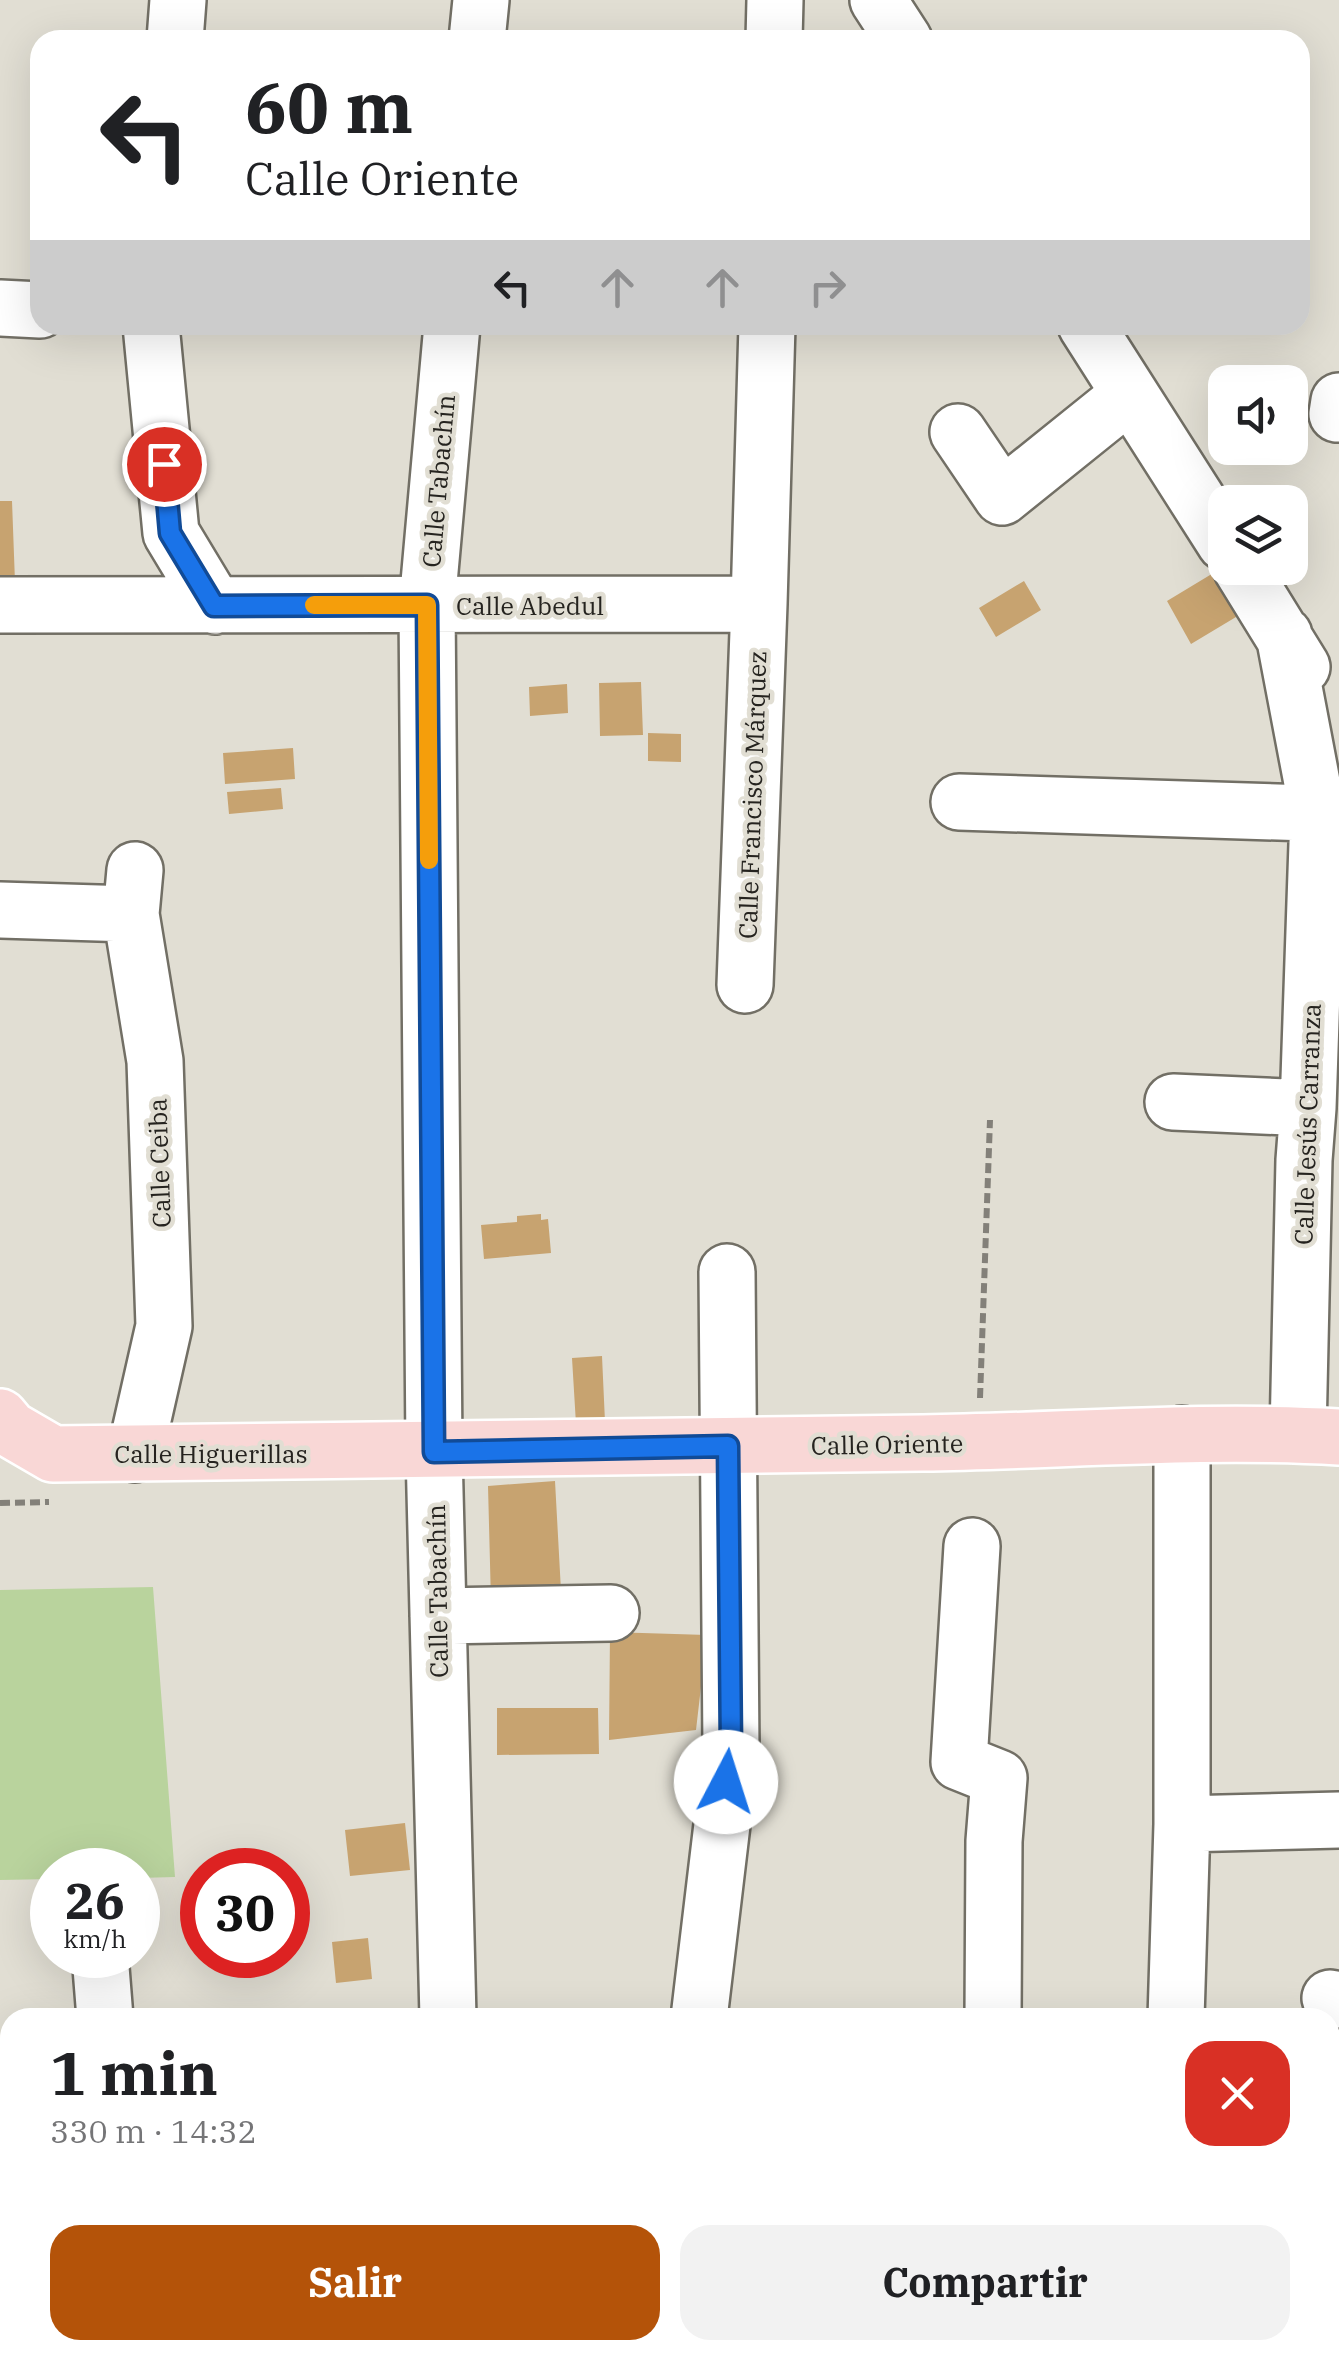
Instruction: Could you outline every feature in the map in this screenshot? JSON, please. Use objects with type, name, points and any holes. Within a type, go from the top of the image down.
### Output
[{"type":"main road","name":"Calle Higuerillas","points":[[0,1417],[10,1429],[53,1454],[434,1452]]},
{"type":"main road","name":"Calle Oriente","points":[[434,1452],[979,1442],[1182,1434],[1318,1436]]},
{"type":"street","points":[[175,30],[178,0]]},
{"type":"street","points":[[478,30],[481,0]]},
{"type":"street","points":[[774,30],[775,0]]},
{"type":"street","points":[[878,0],[898,30]]},
{"type":"street","points":[[0,308],[30,310]]},
{"type":"street","points":[[152,335],[170,533],[214,606]]},
{"type":"street","name":"Calle Tabachín","points":[[448,2008],[434,1452],[427,605],[451,335]]},
{"type":"street","name":"Calle Francisco Márquez","points":[[745,985],[766,335]]},
{"type":"street","points":[[1092,335],[1208,516]]},
{"type":"street","points":[[958,432],[1002,497],[1130,394]]},
{"type":"street","points":[[1252,585],[1339,736]]},
{"type":"street","name":"Calle Abedul","points":[[0,606],[760,604]]},
{"type":"street","name":"Calle Jesús Carranza","points":[[1284,636],[1329,814],[1317,1143],[1318,1436]]},
{"type":"street","points":[[959,802],[1329,814]]},
{"type":"street","name":"Calle Ceiba","points":[[0,910],[133,892],[156,1061],[164,1326],[135,1454]]},
{"type":"street","points":[[1174,1102],[1317,1143]]},
{"type":"street","points":[[700,2008],[731,1748],[727,1272]]},
{"type":"street","points":[[1176,2008],[1182,1824],[1182,1434]]},
{"type":"street","points":[[972,1546],[959,1762],[999,1778],[994,1841],[993,2008]]},
{"type":"street","points":[[438,1616],[611,1613]]},
{"type":"street","points":[[1182,1824],[1339,1820]]},
{"type":"street","points":[[101,1978],[103,2008]]},
{"type":"path","points":[[979,1442],[990,1120]]},
{"type":"green space","points":[[153,1587],[175,1877],[160,1877],[160,1848],[30,1848],[30,1879],[0,1880],[0,1590]]},
{"type":"building","points":[[0,501],[12,501],[15,582],[0,582]]},
{"type":"building","points":[[1208,576],[1208,585],[1223,585],[1241,614],[1191,644],[1167,601]]},
{"type":"building","points":[[1024,581],[1041,610],[996,637],[979,608]]},
{"type":"building","points":[[641,682],[643,735],[600,736],[599,683]]},
{"type":"building","points":[[567,684],[568,713],[530,716],[529,687]]},
{"type":"building","points":[[648,733],[681,734],[681,762],[648,761]]},
{"type":"building","points":[[293,748],[295,779],[225,784],[223,753]]},
{"type":"building","points":[[281,788],[283,809],[229,814],[227,792]]},
{"type":"building","points":[[541,1214],[541,1220],[548,1219],[551,1253],[484,1259],[481,1225],[517,1222],[517,1216]]},
{"type":"building","points":[[602,1356],[605,1422],[576,1424],[572,1358]]},
{"type":"building","points":[[555,1481],[561,1591],[491,1602],[488,1486]]},
{"type":"building","points":[[610,1632],[707,1635],[696,1730],[609,1740]]},
{"type":"building","points":[[497,1708],[598,1708],[599,1754],[497,1755]]},
{"type":"building","points":[[405,1823],[410,1870],[350,1876],[345,1830]]},
{"type":"building","points":[[368,1938],[372,1979],[336,1983],[332,1942]]},
{"type":"slow traffic","points":[[314,605],[427,605],[429,860]]},
{"type":"route","points":[[164,464],[170,533],[214,606],[427,605],[434,1452],[728,1446],[731,1748],[726,1782]]}]
